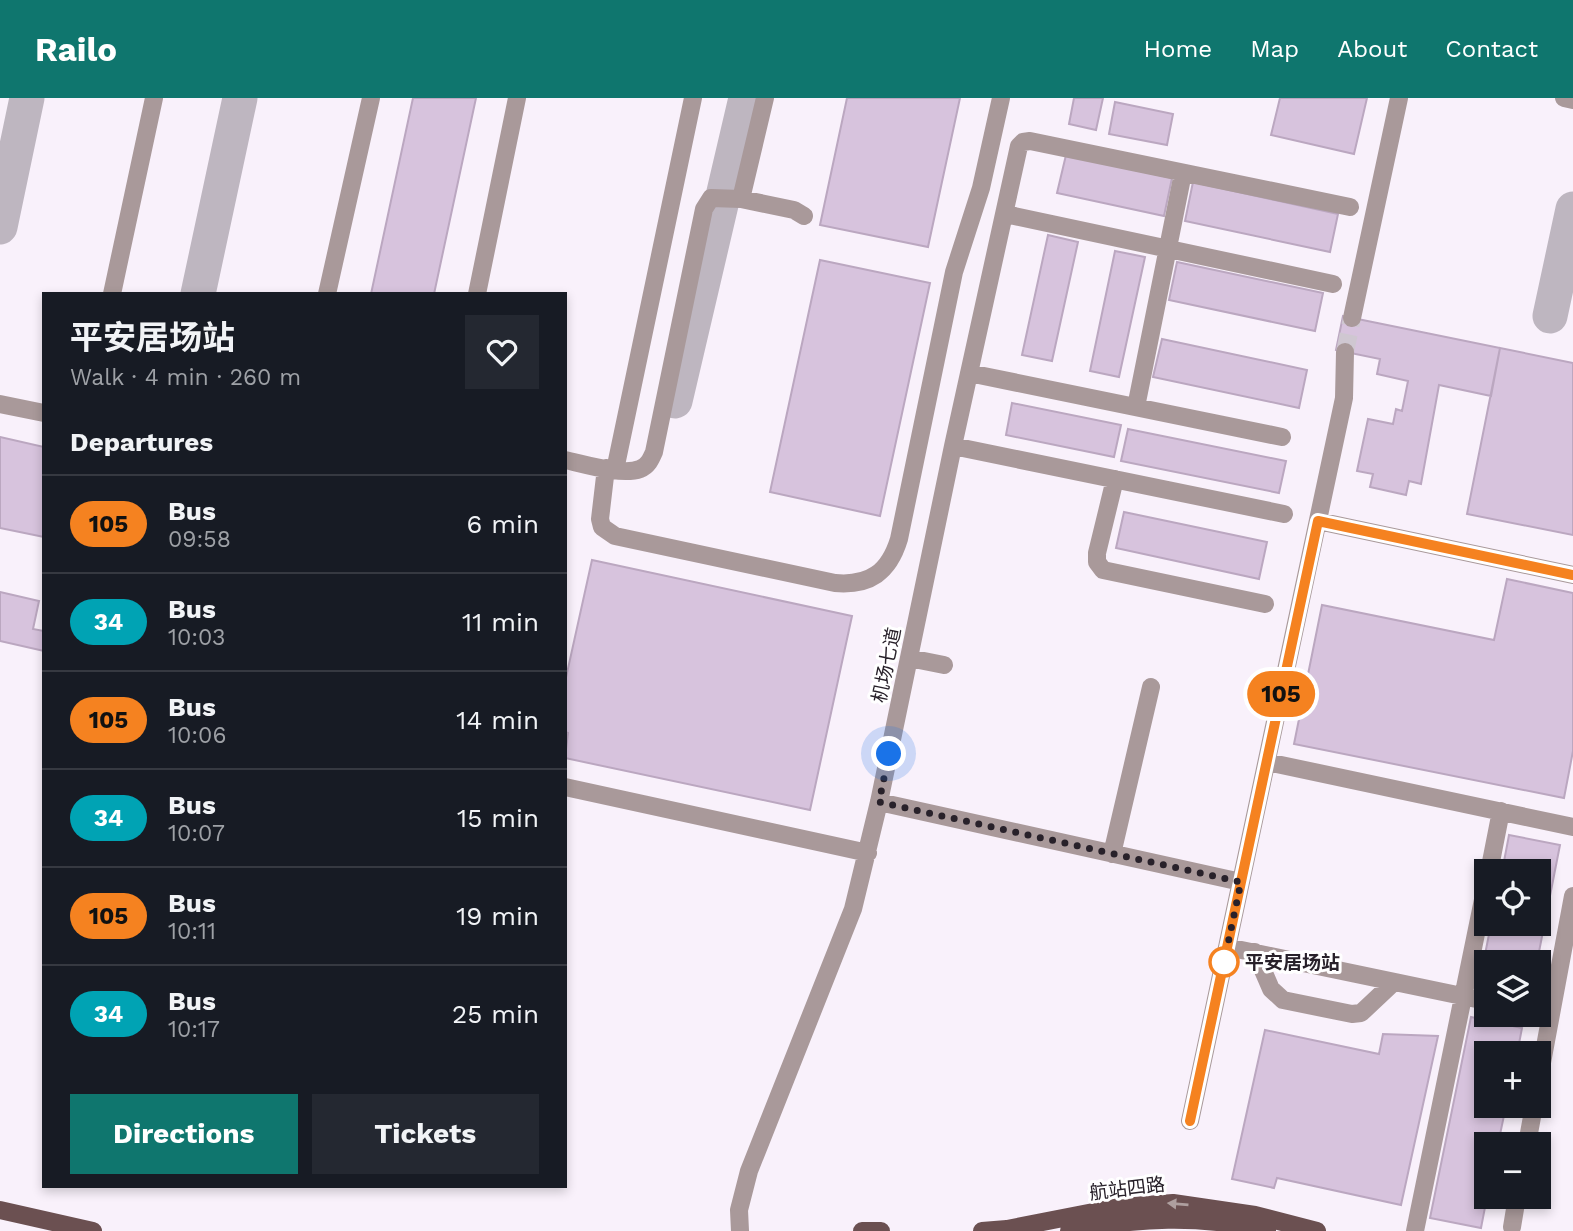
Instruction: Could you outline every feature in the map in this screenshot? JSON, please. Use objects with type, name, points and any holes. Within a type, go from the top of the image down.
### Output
[{"type":"main road","name":"航站四路","points":[[982,1231],[1007,1229],[1119,1207],[1172,1203],[1255,1215],[1317,1231]]},
{"type":"main road","points":[[0,1210],[93,1231]]},
{"type":"main road","name":"航站四路","points":[[1069,1231],[1118,1222],[1172,1218],[1267,1231]]},
{"type":"main road","points":[[862,1231],[881,1231]]},
{"type":"lane","points":[[112,292],[154,98]]},
{"type":"lane","points":[[327,292],[371,98]]},
{"type":"lane","points":[[477,292],[517,98]]},
{"type":"lane","points":[[693,98],[610,469],[600,519],[602,527],[615,536],[835,583],[860,583],[882,571],[895,551],[954,272],[981,188],[1000,98]]},
{"type":"lane","points":[[741,199],[765,98]]},
{"type":"lane","points":[[1352,318],[1399,98]]},
{"type":"lane","points":[[1564,98],[1573,100]]},
{"type":"lane","name":"机场七道","points":[[740,1231],[739,1210],[749,1171],[853,909],[868,853],[968,373],[1019,146],[1030,141],[1183,173]]},
{"type":"lane","points":[[1136,407],[1183,173],[1350,207]]},
{"type":"lane","points":[[567,460],[610,469],[642,469],[649,462],[654,452],[704,209],[711,198],[741,199],[794,210],[804,216]]},
{"type":"lane","points":[[1005,214],[1333,284]]},
{"type":"lane","points":[[1190,1121],[1345,398],[1345,352]]},
{"type":"lane","points":[[968,373],[1282,437]]},
{"type":"lane","points":[[0,404],[42,414]]},
{"type":"lane","points":[[953,446],[1284,514]]},
{"type":"lane","points":[[1115,479],[1097,553],[1097,562],[1103,570],[1265,604]]},
{"type":"lane","points":[[1318,521],[1573,575]]},
{"type":"lane","points":[[909,658],[944,665]]},
{"type":"lane","points":[[1112,854],[1151,687]]},
{"type":"lane","points":[[1267,762],[1573,827]]},
{"type":"lane","points":[[567,787],[868,853]]},
{"type":"lane","points":[[879,802],[1241,882]]},
{"type":"lane","points":[[1492,859],[1501,811]]},
{"type":"lane","points":[[1551,989],[1573,896]]},
{"type":"lane","points":[[1415,1231],[1475,936]]},
{"type":"lane","points":[[1227,947],[1474,998]]},
{"type":"lane","points":[[1255,953],[1271,989],[1283,1000],[1352,1014],[1361,1013],[1394,982]]},
{"type":"lane","points":[[1512,1227],[1515,1209]]},
{"type":"building","points":[[413,98],[476,98],[434,292],[371,292]]},
{"type":"building","points":[[847,98],[960,98],[928,247],[820,225]]},
{"type":"building","points":[[1074,98],[1103,98],[1096,130],[1069,124]]},
{"type":"building","points":[[1280,98],[1367,98],[1354,154],[1271,135]]},
{"type":"building","points":[[1115,102],[1173,114],[1167,145],[1109,134]]},
{"type":"building","points":[[1066,155],[1172,178],[1164,216],[1057,193]]},
{"type":"building","points":[[1193,182],[1338,214],[1330,252],[1185,221]]},
{"type":"building","points":[[1048,235],[1078,242],[1052,361],[1022,355]]},
{"type":"building","points":[[1115,251],[1145,257],[1119,377],[1090,371]]},
{"type":"building","points":[[820,260],[930,283],[880,516],[770,492]]},
{"type":"building","points":[[1177,262],[1323,293],[1315,331],[1169,300]]},
{"type":"building","points":[[1343,316],[1500,348],[1491,396],[1439,385],[1421,484],[1409,481],[1406,495],[1370,487],[1373,474],[1357,471],[1368,419],[1393,424],[1396,409],[1402,411],[1408,381],[1377,374],[1380,359],[1336,350]]},
{"type":"building","points":[[1162,339],[1307,370],[1299,408],[1153,377]]},
{"type":"building","points":[[1500,348],[1573,363],[1573,535],[1467,514]]},
{"type":"building","points":[[1012,403],[1121,425],[1114,457],[1006,435]]},
{"type":"building","points":[[1128,429],[1286,461],[1279,493],[1121,461]]},
{"type":"building","points":[[0,437],[42,447],[42,537],[0,528]]},
{"type":"building","points":[[1124,512],[1267,542],[1259,579],[1116,548]]},
{"type":"building","points":[[592,560],[852,616],[810,810],[567,758],[567,673]]},
{"type":"building","points":[[1507,579],[1573,593],[1573,751],[1564,798],[1294,744],[1322,605],[1494,640]]},
{"type":"building","points":[[0,592],[39,601],[33,629],[42,631],[42,651],[0,641]]},
{"type":"building","points":[[1509,835],[1560,845],[1551,891],[1551,859],[1504,859]]},
{"type":"building","points":[[1489,936],[1542,936],[1539,950],[1486,950]]},
{"type":"building","points":[[1471,1017],[1474,1018],[1474,1027],[1522,1028],[1520,1041],[1474,1041],[1474,1118],[1503,1118],[1501,1132],[1474,1132],[1474,1209],[1485,1209],[1481,1228],[1430,1218]]},
{"type":"building","points":[[1265,1030],[1379,1054],[1383,1034],[1438,1036],[1401,1205],[1277,1178],[1274,1188],[1232,1179]]},
{"type":"taxiway","points":[[0,227],[27,98]]},
{"type":"taxiway","points":[[198,292],[240,98]]},
{"type":"taxiway","points":[[675,401],[746,98]]},
{"type":"taxiway","points":[[1550,316],[1573,209]]},
{"type":"tunnel","points":[[1345,352],[1352,318]]},
{"type":"bus line","name":"105","points":[[1190,1121],[1318,521],[1573,575]]},
{"type":"place","name":"平安居场站","points":[[1224,962]]},
{"type":"route","points":[[889,754],[879,802],[1241,882],[1222,972],[1224,962]]}]
